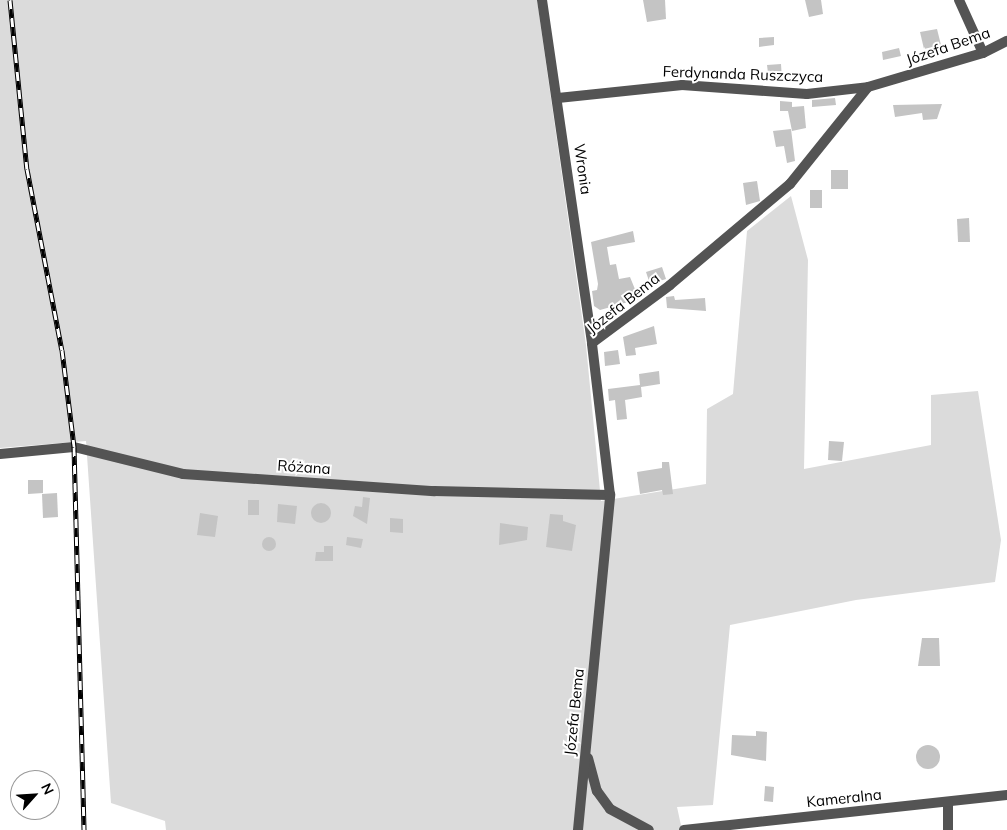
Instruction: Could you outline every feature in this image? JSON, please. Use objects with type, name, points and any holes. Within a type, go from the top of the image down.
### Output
[{"type":"street","name":"Wronia","points":[[542,0],[558,98],[592,343]]},
{"type":"street","points":[[958,0],[983,54]]},
{"type":"street","name":"Józefa Bema","points":[[578,830],[610,496],[592,343],[670,285],[790,184],[868,87],[983,54],[1007,41]]},
{"type":"street","name":"Ferdynanda Ruszczyca","points":[[558,98],[682,85],[807,94],[868,87]]},
{"type":"street","name":"Różana","points":[[0,454],[74,447],[182,474],[434,491],[610,496]]},
{"type":"street","points":[[586,751],[597,791],[610,809],[649,830]]},
{"type":"street","name":"Kameralna","points":[[684,830],[948,803],[1007,794]]},
{"type":"street","points":[[948,803],[948,830]]},
{"type":"shaded area","points":[[0,0],[537,0],[586,345],[601,501],[706,484],[707,409],[733,394],[747,231],[791,196],[808,260],[804,469],[931,445],[931,395],[978,391],[1001,540],[995,582],[856,600],[730,625],[713,805],[677,807],[682,830],[166,830],[165,821],[111,803],[86,441],[0,448]]},
{"type":"building","points":[[643,0],[665,0],[666,19],[647,22]]},
{"type":"building","points":[[805,0],[821,0],[823,14],[809,17]]},
{"type":"building","points":[[937,29],[941,45],[924,49],[920,32]]},
{"type":"building","points":[[774,37],[774,45],[759,47],[759,38]]},
{"type":"building","points":[[899,48],[901,56],[883,60],[882,52]]},
{"type":"building","points":[[781,64],[782,80],[769,81],[767,65]]},
{"type":"building","points":[[835,98],[836,105],[812,107],[812,100]]},
{"type":"building","points":[[780,101],[792,102],[792,107],[804,106],[806,128],[792,131],[788,111],[780,111]]},
{"type":"building","points":[[942,104],[937,119],[923,120],[922,113],[895,117],[893,105]]},
{"type":"building","points":[[791,129],[795,161],[787,163],[784,146],[776,147],[773,131]]},
{"type":"building","points":[[831,170],[848,170],[848,189],[831,189]]},
{"type":"building","points":[[757,181],[760,201],[746,205],[743,183]]},
{"type":"building","points":[[810,190],[822,190],[822,208],[810,208]]},
{"type":"building","points":[[969,218],[970,242],[958,242],[957,219]]},
{"type":"building","points":[[633,231],[635,242],[607,247],[610,265],[616,264],[619,279],[630,277],[639,299],[600,310],[594,306],[592,291],[597,290],[598,284],[591,242]]},
{"type":"building","points":[[662,267],[666,279],[650,284],[646,272]]},
{"type":"building","points":[[674,296],[675,300],[705,298],[706,311],[667,308],[666,297]]},
{"type":"building","points":[[654,326],[657,344],[635,348],[636,355],[626,356],[623,337]]},
{"type":"building","points":[[618,350],[620,364],[605,366],[604,352]]},
{"type":"building","points":[[659,371],[660,384],[641,387],[642,397],[625,400],[627,419],[617,420],[615,400],[609,401],[608,389],[640,385],[639,374]]},
{"type":"building","points":[[829,441],[844,442],[842,461],[828,460]]},
{"type":"building","points":[[662,462],[669,462],[673,494],[663,495],[662,490],[640,494],[637,472],[662,468]]},
{"type":"building","points":[[28,480],[43,480],[43,493],[28,494]]},
{"type":"building","points":[[57,493],[58,517],[43,518],[42,494]]},
{"type":"building","points":[[363,497],[370,498],[367,524],[353,516],[355,506],[362,507]]},
{"type":"building","points":[[248,500],[259,500],[259,515],[248,515]]},
{"type":"building","points":[[317,503],[325,503],[331,509],[331,517],[325,523],[317,523],[311,517],[311,509]]},
{"type":"building","points":[[278,504],[297,506],[295,524],[277,522]]},
{"type":"building","points":[[200,513],[218,516],[215,537],[197,535]]},
{"type":"building","points":[[550,514],[563,515],[563,521],[576,525],[572,551],[546,547]]},
{"type":"building","points":[[390,518],[403,519],[403,533],[390,532]]},
{"type":"building","points":[[500,523],[528,527],[527,540],[499,545]]},
{"type":"building","points":[[266,537],[272,537],[276,544],[272,551],[266,551],[262,547],[262,541]]},
{"type":"building","points":[[347,537],[363,539],[361,548],[346,545]]},
{"type":"building","points":[[324,546],[333,546],[333,561],[315,561],[316,552],[324,552]]},
{"type":"building","points":[[922,638],[939,638],[940,666],[918,666]]},
{"type":"building","points":[[756,731],[767,732],[766,761],[731,755],[732,735],[756,736]]},
{"type":"building","points":[[928,745],[937,748],[940,757],[937,766],[928,769],[919,766],[916,757],[919,748]]},
{"type":"building","points":[[765,786],[774,787],[773,802],[764,801]]},
{"type":"railway","points":[[10,0],[27,169],[62,350],[74,447],[84,830]]}]
